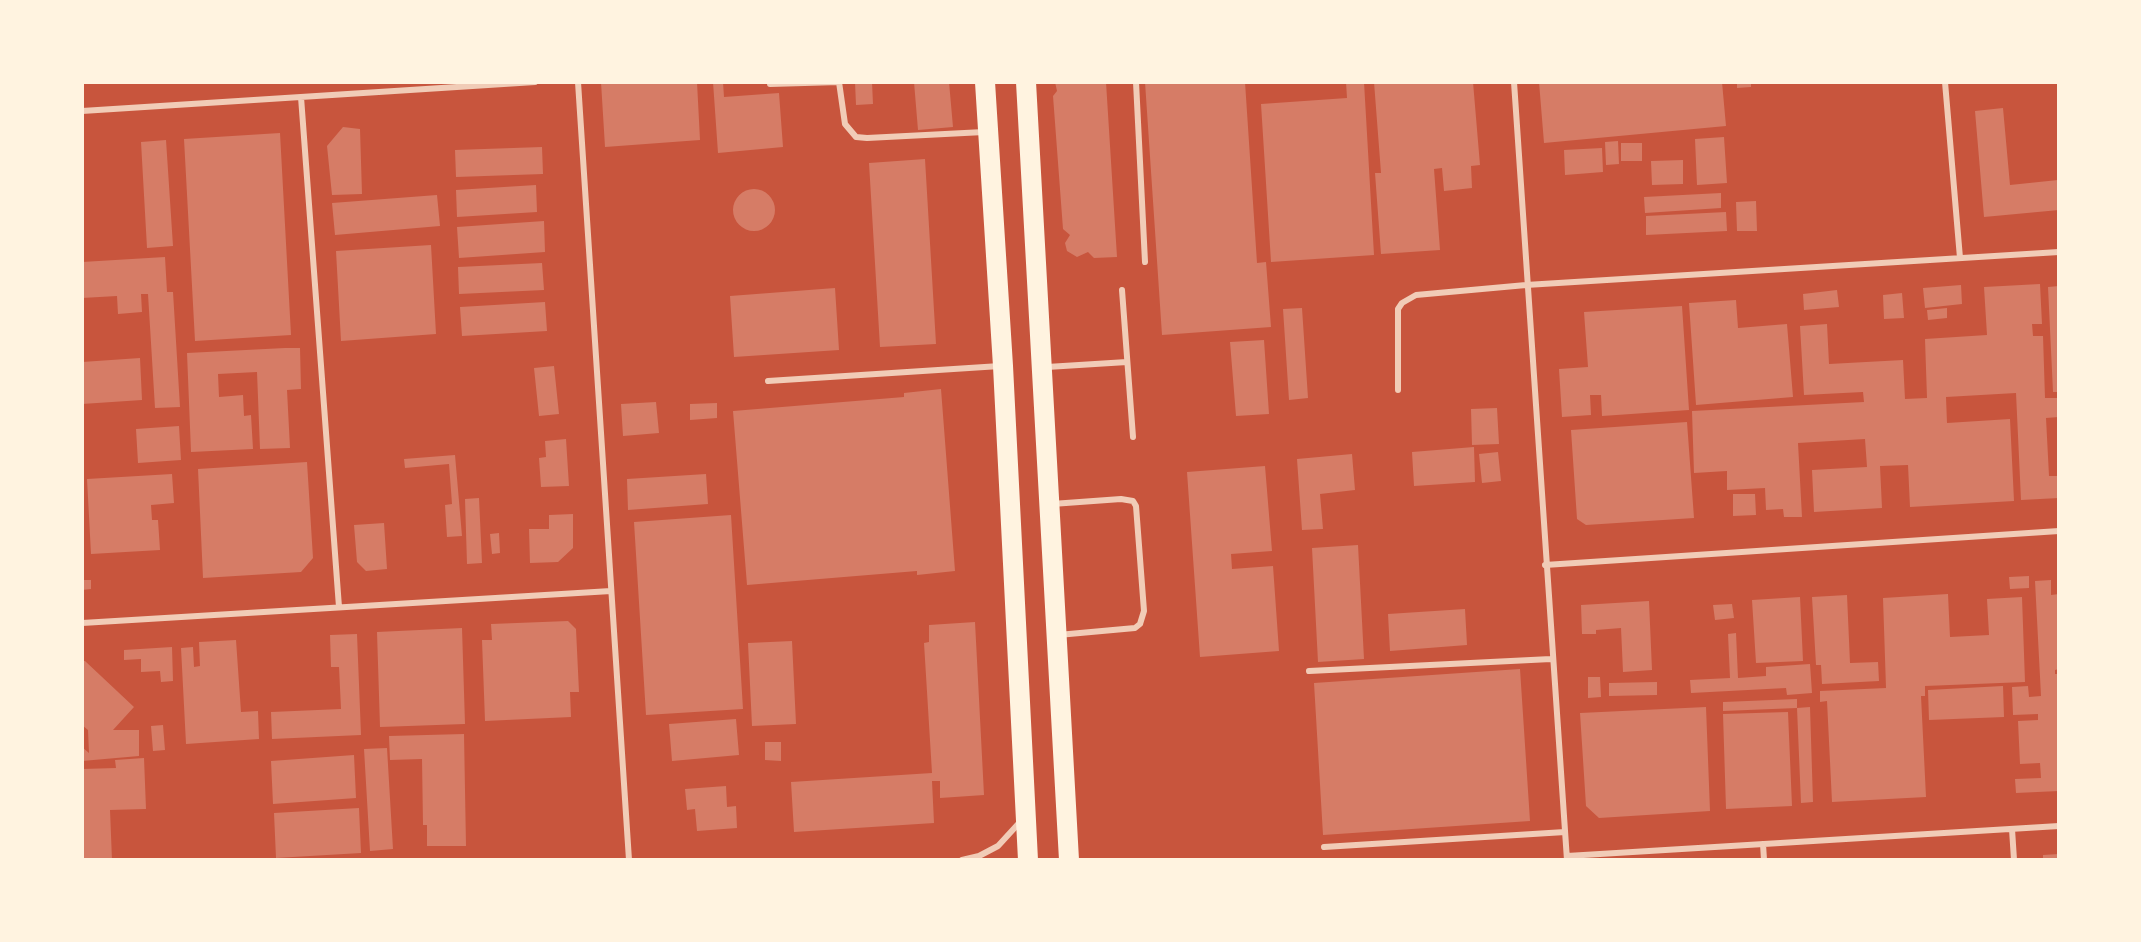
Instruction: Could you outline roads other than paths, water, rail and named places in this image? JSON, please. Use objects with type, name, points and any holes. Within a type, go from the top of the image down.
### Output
[{"type":"main road","points":[[985,82],[1028,860]]},
{"type":"main road","points":[[1026,82],[1069,860]]},
{"type":"lane","points":[[82,111],[535,82]]},
{"type":"lane","points":[[578,82],[629,860]]},
{"type":"lane","points":[[770,84],[839,82],[845,124],[856,137],[988,132]]},
{"type":"lane","points":[[1136,82],[1145,262]]},
{"type":"lane","points":[[1514,82],[1551,659],[1567,858],[2059,826]]},
{"type":"lane","points":[[1945,82],[1960,258]]},
{"type":"lane","points":[[301,97],[339,607]]},
{"type":"lane","points":[[1398,390],[1397,317],[1402,303],[1416,295],[1526,285],[2059,252]]},
{"type":"lane","points":[[1122,290],[1133,437]]},
{"type":"lane","points":[[1041,367],[1127,362]]},
{"type":"lane","points":[[768,381],[1003,366]]},
{"type":"lane","points":[[1048,505],[1121,499],[1133,501],[1136,506],[1144,611],[1140,624],[1135,628],[1055,635]]},
{"type":"lane","points":[[1545,565],[2059,531]]},
{"type":"lane","points":[[82,623],[611,591]]},
{"type":"lane","points":[[1309,671],[1551,659]]},
{"type":"lane","points":[[962,860],[979,856],[998,846],[1025,816]]},
{"type":"lane","points":[[2012,829],[2014,860]]},
{"type":"lane","points":[[1324,847],[1565,832]]},
{"type":"lane","points":[[1763,844],[1764,860]]}]
